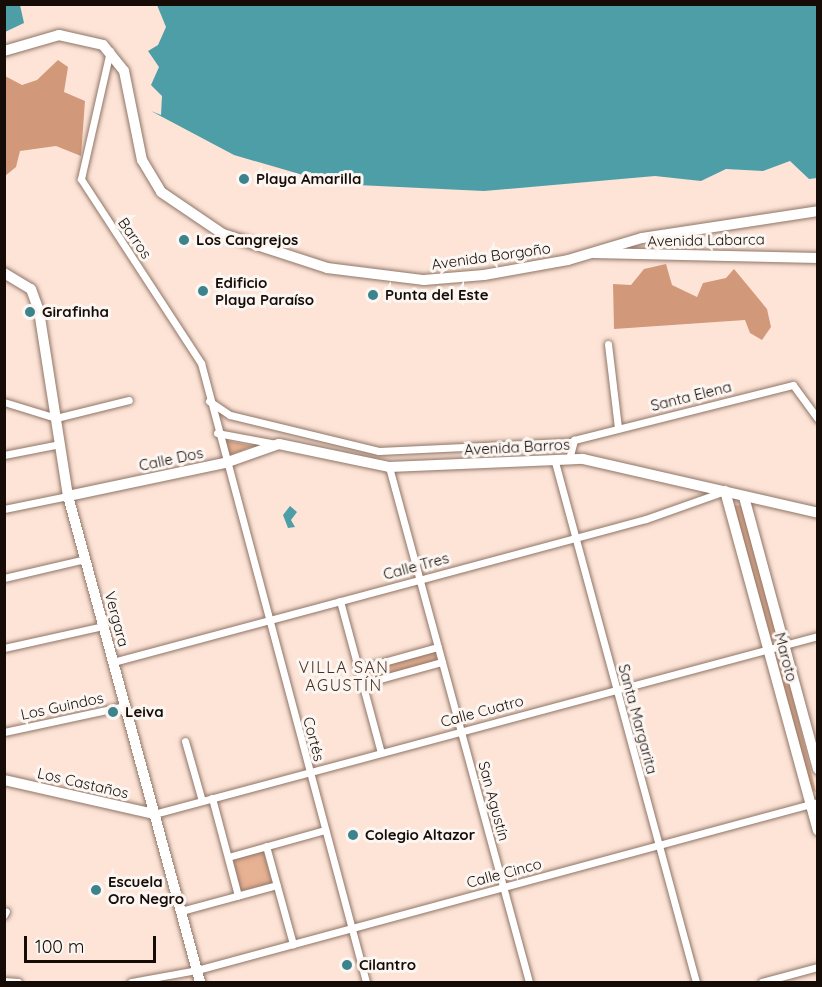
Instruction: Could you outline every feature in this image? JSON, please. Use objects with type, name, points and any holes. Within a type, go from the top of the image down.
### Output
[{"type":"street","points":[[4,51],[58,35],[87,37],[110,51]]},
{"type":"street","name":"Avenida Borgoño","points":[[110,51],[124,71],[142,160],[154,184],[198,221],[250,246],[327,268],[424,280],[514,271],[594,254],[672,233],[818,211]]},
{"type":"street","name":"Barros","points":[[110,51],[81,179],[197,353],[217,433]]},
{"type":"street","name":"Avenida Labarca","points":[[594,254],[818,258]]},
{"type":"street","name":"Vergara","points":[[4,273],[35,295],[68,496],[200,982]]},
{"type":"street","points":[[608,344],[618,428]]},
{"type":"street","name":"Santa Elena","points":[[570,442],[793,385],[818,419]]},
{"type":"street","points":[[4,402],[56,418],[129,400]]},
{"type":"street","name":"Avenida Barros","points":[[209,401],[230,415],[380,451],[570,442]]},
{"type":"street","name":"Avenida Barros","points":[[217,433],[389,467],[555,462],[569,459],[818,513]]},
{"type":"street","name":"Cortés","points":[[217,433],[366,982]]},
{"type":"street","points":[[569,459],[570,442]]},
{"type":"street","points":[[4,455],[60,444]]},
{"type":"street","name":"Calle Dos","points":[[68,496],[225,463],[279,444]]},
{"type":"street","name":"Santa Margarita","points":[[555,462],[696,982]]},
{"type":"street","name":"San Agustín","points":[[389,467],[529,982]]},
{"type":"street","name":"Calle Tres","points":[[113,662],[575,538],[725,491]]},
{"type":"street","name":"Maroto","points":[[725,491],[768,650],[814,802],[818,831]]},
{"type":"street","points":[[4,509],[68,496]]},
{"type":"street","name":"Maroto","points":[[744,497],[818,769]]},
{"type":"street","points":[[4,578],[85,560]]},
{"type":"street","points":[[340,601],[381,753]]},
{"type":"street","points":[[4,648],[103,626]]},
{"type":"street","name":"Calle Cuatro","points":[[154,814],[818,636]]},
{"type":"street","points":[[358,669],[438,647]]},
{"type":"street","points":[[362,684],[442,662]]},
{"type":"street","name":"Los Guindos","points":[[4,732],[125,706]]},
{"type":"street","points":[[185,741],[202,801]]},
{"type":"street","name":"Los Castaños","points":[[4,780],[154,814]]},
{"type":"street","points":[[212,798],[238,896]]},
{"type":"street","name":"Calle Cinco","points":[[130,982],[197,970],[814,802]]},
{"type":"street","points":[[228,856],[325,830]]},
{"type":"street","points":[[266,846],[293,944]]},
{"type":"street","points":[[181,911],[277,885]]},
{"type":"street","points":[[762,982],[818,968]]},
{"type":"street","points":[[4,981],[18,982]]},
{"type":"shaded area","points":[[58,60],[68,67],[64,92],[85,101],[81,156],[56,146],[20,151],[16,167],[5,176],[5,76],[22,85],[37,80]]},
{"type":"shaded area","points":[[666,264],[672,285],[697,297],[703,283],[726,278],[734,269],[767,309],[771,327],[762,340],[750,333],[745,320],[614,329],[613,284],[631,285],[644,269]]},
{"type":"shaded area","points":[[225,440],[253,446],[228,456]]},
{"type":"shaded area","points":[[731,505],[743,506],[779,639],[769,642]]},
{"type":"shaded area","points":[[435,651],[437,661],[365,681],[362,671]]},
{"type":"shaded area","points":[[778,655],[783,656],[816,792],[810,790],[774,660]]},
{"type":"shaded area","points":[[264,851],[272,883],[241,891],[232,859]]},
{"type":"water","points":[[4,5],[20,5],[24,23],[5,32]]},
{"type":"water","points":[[157,5],[817,5],[817,178],[809,179],[790,161],[763,171],[726,169],[701,181],[655,176],[484,191],[357,185],[303,175],[234,155],[151,111],[161,115],[162,96],[151,85],[159,67],[148,51],[158,45],[166,27]]},
{"type":"water","points":[[290,506],[297,512],[291,520],[295,527],[288,528],[283,515]]},
{"type":"place","name":"Playa Amarilla","points":[[244,179]]},
{"type":"place","name":"Los Cangrejos","points":[[184,240]]},
{"type":"place","name":"Edificio Playa Paraíso","points":[[203,291]]},
{"type":"place","name":"Punta del Este","points":[[373,295]]},
{"type":"place","name":"Girafinha","points":[[30,312]]},
{"type":"place","name":"Leiva","points":[[113,712]]},
{"type":"place","name":"Colegio Altazor","points":[[353,835]]},
{"type":"place","name":"Escuela Oro Negro","points":[[96,890]]},
{"type":"place","name":"Cilantro","points":[[347,965]]},
{"type":"district","name":"VILLA SAN AGUSTÍN","points":[[344,676]]}]
